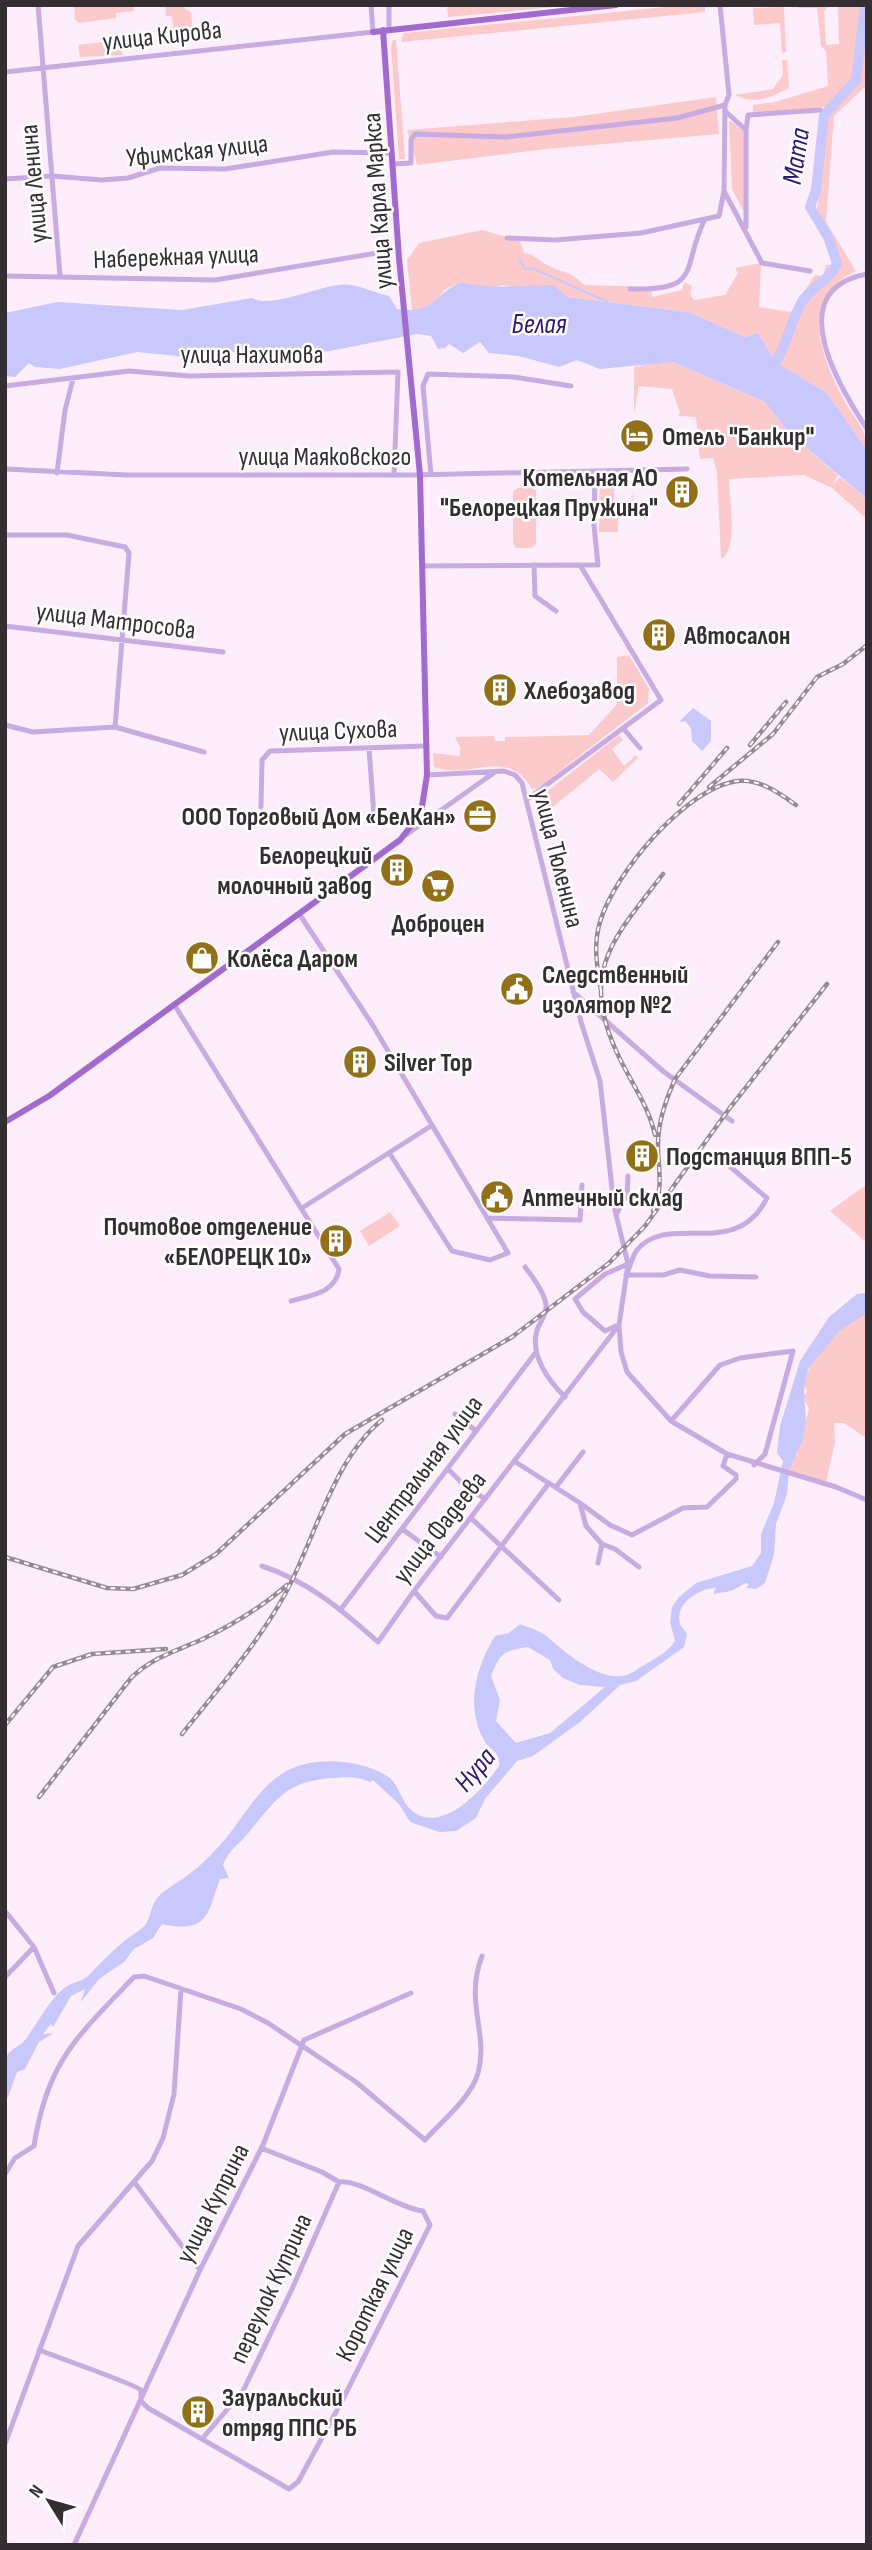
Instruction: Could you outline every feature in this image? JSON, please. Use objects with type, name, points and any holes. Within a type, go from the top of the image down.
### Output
[{"type":"main road","name":"улица Кирова","points":[[373,32],[616,5]]},
{"type":"main road","name":"улица Карла Маркса","points":[[386,30],[399,258],[411,368]]},
{"type":"main road","name":"улица Тюленина","points":[[5,1122],[49,1096],[300,915],[400,840],[423,809],[427,775],[420,475],[411,368]]},
{"type":"street","name":"улица Ленина","points":[[38,5],[60,276]]},
{"type":"street","points":[[371,5],[373,32]]},
{"type":"street","name":"улица Карла Маркса","points":[[386,30],[389,5]]},
{"type":"street","points":[[507,237],[555,240],[641,233],[719,216],[724,191],[725,108],[729,95],[720,5]]},
{"type":"street","name":"улица Кирова","points":[[5,72],[373,32]]},
{"type":"street","points":[[725,108],[746,130]]},
{"type":"street","points":[[393,164],[411,163],[411,139],[415,134],[505,137],[677,118],[725,108]]},
{"type":"street","points":[[746,227],[748,115],[820,110]]},
{"type":"street","name":"Уфимская улица","points":[[5,179],[52,176],[102,180],[128,178],[160,168],[225,169],[333,152],[392,153]]},
{"type":"street","points":[[724,191],[746,227],[762,263],[810,271]]},
{"type":"street","points":[[630,289],[651,289],[676,284],[687,274],[704,221]]},
{"type":"street","name":"Набережная улица","points":[[5,276],[215,280],[389,251]]},
{"type":"street","points":[[867,274],[855,276],[829,296],[824,306],[822,330],[832,369],[844,396],[867,429]]},
{"type":"street","name":"улица Нахимова","points":[[5,386],[129,371],[188,376],[397,372],[394,475]]},
{"type":"street","points":[[431,475],[422,386],[428,374],[514,377],[571,386]]},
{"type":"street","points":[[57,473],[72,379]]},
{"type":"street","name":"улица Маяковского","points":[[5,469],[57,473],[394,475],[596,473],[687,469]]},
{"type":"street","points":[[422,566],[598,565],[594,526],[596,473]]},
{"type":"street","points":[[5,535],[67,535],[125,547],[131,559],[115,727]]},
{"type":"street","points":[[534,565],[535,596],[556,611]]},
{"type":"street","points":[[526,800],[661,700],[580,565]]},
{"type":"street","name":"улица Матросова","points":[[5,626],[223,652]]},
{"type":"street","points":[[5,725],[33,732],[115,727],[204,752]]},
{"type":"street","points":[[623,728],[640,748]]},
{"type":"street","name":"улица Сухова","points":[[261,807],[262,760],[267,753],[425,746]]},
{"type":"street","points":[[369,748],[374,816]]},
{"type":"street","name":"улица Тюленина","points":[[400,840],[498,771]]},
{"type":"street","name":"улица Тюленина","points":[[427,775],[498,771],[510,773],[519,780],[526,800],[573,992],[600,1081],[616,1215],[628,1264],[619,1325],[621,1352],[627,1371],[671,1421],[727,1454],[867,1500]]},
{"type":"street","points":[[423,809],[429,813],[441,811]]},
{"type":"street","points":[[300,915],[372,1024],[508,1254],[490,1260],[452,1251],[390,1154]]},
{"type":"street","points":[[573,992],[595,1008],[664,1072],[732,1121]]},
{"type":"street","points":[[175,1006],[339,1269],[338,1277],[329,1289],[291,1301]]},
{"type":"street","points":[[302,1208],[431,1126]]},
{"type":"street","points":[[727,1164],[767,1198],[762,1208],[743,1225],[721,1234],[663,1235],[650,1239],[635,1252],[626,1275],[663,1275],[680,1270],[709,1276],[756,1277]]},
{"type":"street","points":[[616,1215],[627,1194],[628,1176]]},
{"type":"street","points":[[487,1218],[580,1220],[582,1185]]},
{"type":"street","points":[[619,1325],[605,1331],[583,1311],[575,1299],[605,1274],[628,1264]]},
{"type":"street","points":[[525,1267],[546,1301],[546,1312],[537,1330],[536,1352],[551,1384],[565,1397]]},
{"type":"street","name":"улица Фадеева","points":[[262,1566],[304,1583],[341,1609],[378,1642],[414,1591],[619,1325]]},
{"type":"street","points":[[671,1421],[720,1365],[740,1358],[793,1351],[765,1454],[754,1465]]},
{"type":"street","name":"Центральная улица","points":[[341,1609],[536,1352]]},
{"type":"street","points":[[455,1414],[476,1431]]},
{"type":"street","points":[[556,1487],[583,1452]]},
{"type":"street","points":[[514,1461],[610,1525],[632,1535],[683,1508],[707,1507],[715,1502],[736,1479],[736,1475],[723,1466],[727,1454]]},
{"type":"street","points":[[447,1469],[485,1499]]},
{"type":"street","points":[[414,1591],[436,1616],[447,1618],[500,1544],[540,1498],[548,1483]]},
{"type":"street","points":[[580,1503],[586,1526],[603,1544],[615,1549],[639,1567]]},
{"type":"street","points":[[471,1518],[500,1544],[519,1566],[559,1600]]},
{"type":"street","points":[[402,1529],[441,1557]]},
{"type":"street","points":[[598,1563],[603,1544]]},
{"type":"street","points":[[5,1911],[34,1947],[54,1993]]},
{"type":"street","points":[[5,1977],[34,1947]]},
{"type":"street","points":[[5,2174],[15,2158],[34,2146],[38,2119],[57,2065],[79,2036],[134,1977],[153,1979],[241,2008],[303,2044],[391,2109],[425,2140],[462,2099],[478,2073],[479,2034],[473,1998],[474,1977],[482,1956]]},
{"type":"street","points":[[5,2444],[78,2246],[117,2198],[135,2183],[152,2161],[163,2138],[174,2094],[181,1989]]},
{"type":"street","points":[[303,2044],[307,2036],[351,2021],[411,1993]]},
{"type":"street","name":"улица Куприна","points":[[74,2545],[200,2270],[261,2148],[303,2044]]},
{"type":"street","points":[[261,2148],[322,2172],[339,2182]]},
{"type":"street","name":"Короткая улица","points":[[202,2439],[289,2489],[298,2482],[344,2399],[430,2225],[423,2211],[389,2201],[346,2181],[339,2182]]},
{"type":"street","name":"переулок Куприна","points":[[202,2439],[243,2391],[298,2277],[339,2182]]},
{"type":"street","points":[[135,2183],[200,2270]]},
{"type":"street","points":[[39,2350],[97,2374],[135,2384],[141,2390],[141,2401],[202,2439]]},
{"type":"shaded area","points":[[74,5],[133,5],[134,11],[116,13],[116,18],[79,23],[75,19]]},
{"type":"shaded area","points":[[165,5],[179,5],[191,12],[193,35],[174,36],[172,16],[166,16]]},
{"type":"shaded area","points":[[447,5],[575,5],[448,17]]},
{"type":"shaded area","points":[[705,5],[705,12],[401,42],[404,33]]},
{"type":"shaded area","points":[[798,5],[830,5],[824,11],[826,45],[839,44],[838,5],[867,5],[867,85],[834,116],[826,222],[856,271],[838,283],[826,297],[820,312],[819,330],[828,366],[863,431],[867,450],[827,393],[776,362],[758,333],[745,337],[689,312],[567,297],[502,285],[486,289],[461,282],[444,290],[434,304],[418,312],[412,311],[407,260],[419,243],[482,230],[520,241],[524,253],[570,274],[584,285],[651,287],[652,297],[682,290],[684,282],[692,286],[690,294],[694,300],[725,295],[738,273],[735,268],[761,263],[759,307],[791,312],[815,275],[823,276],[826,265],[835,265],[835,258],[816,222],[827,107],[753,114],[753,105],[775,102],[828,86],[826,51],[821,46],[817,8],[799,8]]},
{"type":"shaded area","points":[[784,7],[786,52],[782,53],[780,23],[754,25],[753,8]]},
{"type":"shaded area","points":[[121,40],[122,55],[80,57],[78,45]]},
{"type":"shaded area","points":[[393,40],[396,40],[405,159],[399,159],[391,46]]},
{"type":"shaded area","points":[[782,60],[787,60],[789,88],[756,100],[735,95],[773,89],[783,75]]},
{"type":"shaded area","points":[[716,97],[719,134],[546,149],[417,165],[407,130],[573,117]]},
{"type":"shaded area","points":[[729,120],[748,133],[747,218],[732,189]]},
{"type":"shaded area","points":[[673,362],[765,402],[788,432],[838,475],[832,486],[840,477],[867,499],[867,519],[832,488],[804,475],[729,479],[730,545],[727,554],[721,559],[717,472],[713,458],[700,459],[696,417],[678,416],[680,413],[672,389],[639,386],[634,413],[634,367]]},
{"type":"shaded area","points":[[600,483],[614,483],[615,513],[632,514],[633,484],[634,515],[618,517],[618,532],[599,532]]},
{"type":"shaded area","points":[[531,487],[536,491],[536,544],[531,548],[516,548],[513,542],[513,491]]},
{"type":"shaded area","points":[[629,655],[649,689],[648,703],[538,788],[532,789],[522,776],[511,769],[488,767],[448,770],[434,767],[433,753],[460,756],[460,747],[455,737],[494,736],[495,741],[505,741],[505,737],[589,735],[617,704],[617,657]]},
{"type":"shaded area","points":[[619,735],[623,740],[612,749],[624,766],[636,755],[638,758],[613,782],[599,769],[553,807],[550,821],[538,818],[535,801]]},
{"type":"shaded area","points":[[867,1184],[867,1243],[830,1211]]},
{"type":"shaded area","points":[[390,1212],[400,1226],[369,1246],[360,1231]]},
{"type":"shaded area","points":[[867,1310],[867,1448],[866,1438],[844,1423],[834,1423],[835,1442],[826,1482],[788,1473],[792,1459],[797,1455],[809,1409],[803,1396],[807,1392],[804,1385],[813,1359],[835,1333]]},
{"type":"water","name":"Белая","points":[[461,282],[495,286],[554,285],[567,297],[689,312],[745,337],[758,333],[776,362],[827,393],[867,450],[867,499],[788,432],[765,402],[673,362],[600,369],[577,360],[559,367],[519,356],[489,353],[480,342],[463,353],[449,344],[438,349],[431,336],[417,334],[298,357],[246,350],[197,358],[137,352],[60,369],[35,367],[29,363],[15,377],[5,376],[5,313],[57,302],[182,310],[252,298],[274,300],[328,287],[351,285],[389,296],[397,309],[410,310],[426,307]]},
{"type":"water","points":[[693,708],[711,721],[711,741],[702,751],[692,741],[691,728],[685,721],[679,722]]},
{"type":"water","points":[[867,1293],[867,1313],[839,1331],[808,1369],[804,1390],[806,1422],[802,1442],[789,1470],[787,1494],[776,1524],[774,1554],[765,1583],[756,1589],[746,1588],[749,1584],[746,1583],[731,1591],[713,1594],[716,1588],[695,1594],[680,1611],[681,1626],[687,1634],[684,1647],[636,1681],[620,1685],[580,1722],[533,1756],[517,1761],[485,1799],[476,1818],[456,1831],[439,1832],[410,1822],[399,1804],[373,1780],[370,1782],[347,1777],[317,1780],[284,1793],[228,1855],[223,1865],[229,1878],[220,1879],[203,1919],[189,1926],[162,1924],[153,1938],[134,1949],[124,1962],[99,1979],[81,2002],[85,1989],[71,1996],[53,2027],[51,2024],[43,2034],[54,2033],[39,2042],[25,2069],[17,2072],[5,2105],[6,2058],[9,2052],[25,2040],[52,2000],[66,1987],[87,1977],[114,1950],[145,1926],[158,1897],[208,1858],[260,1794],[279,1776],[291,1769],[315,1762],[358,1764],[391,1779],[411,1810],[423,1817],[448,1814],[472,1797],[499,1766],[498,1757],[486,1743],[478,1727],[474,1700],[478,1674],[495,1636],[509,1633],[520,1624],[542,1633],[593,1670],[616,1676],[632,1673],[669,1648],[675,1641],[670,1622],[672,1607],[679,1597],[696,1583],[752,1566],[761,1553],[761,1534],[774,1503],[783,1461],[777,1453],[780,1426],[800,1361],[829,1317],[857,1294]],"holes":[[[528,1647],[550,1660],[553,1669],[563,1678],[580,1685],[605,1687],[550,1733],[516,1743],[496,1721],[500,1700],[491,1676],[500,1658],[513,1650]]]},
{"type":"waterway","name":"Мата","points":[[769,370],[780,354],[803,300],[831,274],[837,263],[828,237],[810,207],[816,190],[824,115],[856,80],[865,5]]},
{"type":"waterway","points":[[519,258],[525,269],[532,268],[608,302]]},
{"type":"railway","points":[[709,787],[773,734],[817,677],[843,664],[866,646]]},
{"type":"railway","points":[[750,745],[786,702]]},
{"type":"railway","points":[[679,804],[727,748]]},
{"type":"railway","points":[[601,991],[596,948],[600,922],[608,902],[636,858],[675,816],[696,799],[718,787],[738,781],[762,785],[796,805]]},
{"type":"railway","points":[[655,1135],[644,1105],[607,1027],[602,1002],[602,979],[616,938],[663,874]]},
{"type":"railway","points":[[653,1211],[659,1188],[660,1123],[675,1079],[778,942]]},
{"type":"railway","points":[[5,1557],[107,1588],[133,1589],[182,1575],[216,1554],[345,1434],[512,1337],[609,1263],[645,1226],[729,1109],[827,984]]},
{"type":"railway","points":[[182,1734],[236,1667],[273,1614],[295,1575],[337,1479],[350,1456],[382,1420]]},
{"type":"railway","points":[[39,1797],[139,1671],[236,1621],[287,1585]]},
{"type":"railway","points":[[5,1725],[53,1667],[92,1654],[166,1649]]},
{"type":"place","name":"Отель \"Банкир\"","points":[[637,436]]},
{"type":"place","name":"Котельная АО \"Белорецкая Пружина\"","points":[[682,492]]},
{"type":"place","name":"Автосалон","points":[[659,635]]},
{"type":"place","name":"Хлебозавод","points":[[500,690]]},
{"type":"place","name":"ООО Торговый Дом «БелКан»","points":[[480,816]]},
{"type":"place","name":"Белорецкий молочный завод","points":[[397,870]]},
{"type":"place","name":"Доброцен","points":[[438,886]]},
{"type":"place","name":"Колёса Даром","points":[[202,958]]},
{"type":"place","name":"Следственный изолятор №2","points":[[517,989]]},
{"type":"place","name":"Silver Top","points":[[360,1062]]},
{"type":"place","name":"Подстанция ВПП-5","points":[[642,1156]]},
{"type":"place","name":"Аптечный склад","points":[[497,1197]]},
{"type":"place","name":"Почтовое отделение «БЕЛОРЕЦК 10»","points":[[336,1241]]},
{"type":"place","name":"Зауральский отряд ППС РБ","points":[[198,2412]]},
{"type":"water label","name":"Нура","points":[[474,1769]]}]
